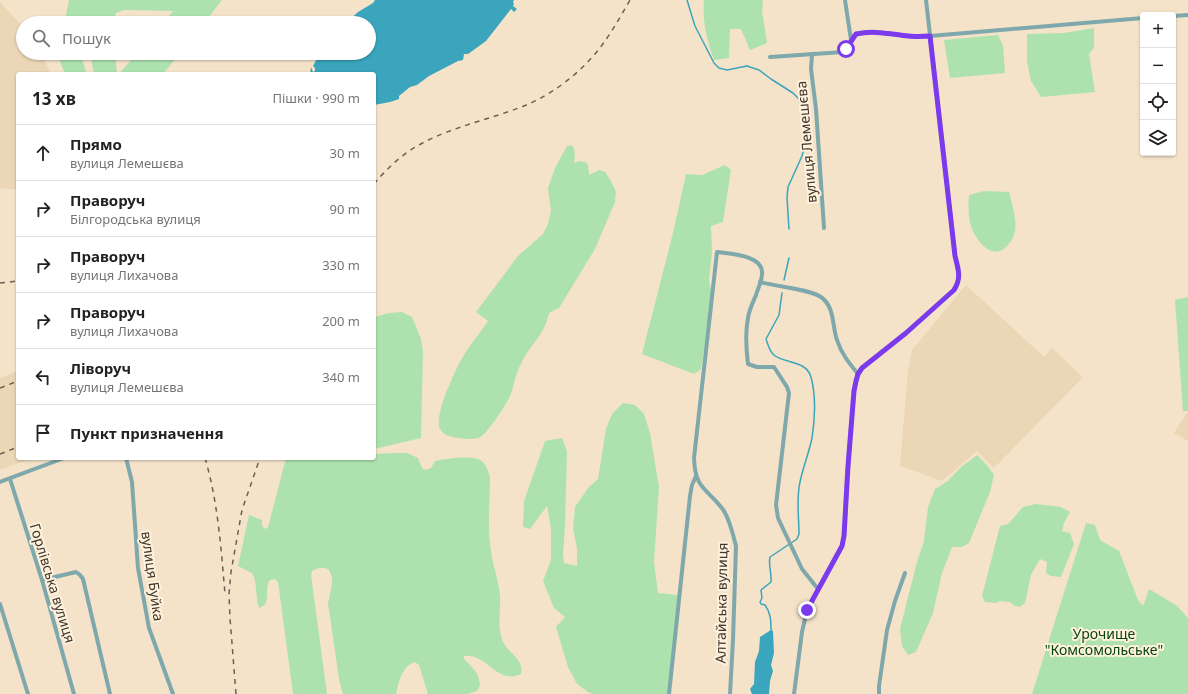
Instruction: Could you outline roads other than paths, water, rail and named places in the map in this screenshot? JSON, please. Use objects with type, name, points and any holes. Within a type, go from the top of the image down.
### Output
[{"type":"street","points":[[845,0],[852,38]]},
{"type":"street","points":[[794,694],[804,620],[807,610],[842,546],[843,541],[853,398],[858,374],[862,368],[906,333],[954,290],[959,283],[926,0]]},
{"type":"street","points":[[1176,16],[1188,15]]},
{"type":"street","points":[[770,57],[843,52],[856,34],[874,32],[887,32],[909,36],[930,36],[1140,18]]},
{"type":"street","name":"вулиця Лемешєва","points":[[812,54],[811,69],[816,110],[824,228]]},
{"type":"street","name":"Алтайська вулиця","points":[[730,694],[736,546],[733,531],[724,511],[700,484],[696,476],[694,458],[717,252],[746,256],[759,263],[762,268],[760,282]]},
{"type":"street","points":[[818,589],[802,569],[778,518],[776,505],[789,393],[787,387],[774,367],[757,367],[748,364],[745,340],[748,317],[760,282],[802,290],[820,297],[828,305],[832,314],[837,339],[844,356],[858,374]]},
{"type":"street","points":[[0,482],[59,460]]},
{"type":"street","name":"вулиця Буйка","points":[[126,460],[132,482],[138,568],[149,628],[173,694]]},
{"type":"street","name":"Алтайська вулиця","points":[[669,694],[690,496],[692,485],[696,476]]},
{"type":"street","name":"Горлівська вулиця","points":[[10,479],[42,580],[74,694]]},
{"type":"street","points":[[42,580],[76,572],[83,579],[110,694]]},
{"type":"street","points":[[879,694],[888,630],[895,601],[905,573]]},
{"type":"street","points":[[0,604],[28,694]]},
{"type":"water","points":[[375,0],[514,0],[513,6],[517,9],[514,12],[511,9],[486,41],[468,54],[464,54],[463,60],[458,61],[429,76],[417,85],[410,87],[399,96],[399,99],[376,105],[376,72],[313,72],[315,71],[313,66],[316,60],[376,60],[376,16],[354,16],[373,3]]},
{"type":"water","points":[[771,630],[773,631],[774,653],[771,665],[773,671],[770,681],[769,694],[752,694],[750,689],[754,684],[755,662],[759,651],[760,637]]},
{"type":"waterway","points":[[687,0],[695,26],[714,63],[719,68],[727,70],[747,66],[759,70],[798,98],[805,116],[806,132],[802,156],[788,187],[787,198],[789,229]]},
{"type":"waterway","points":[[784,280],[789,258]]},
{"type":"waterway","points":[[771,631],[770,614],[765,605],[761,604],[760,602],[762,598],[761,590],[771,582],[769,563],[770,557],[797,539],[799,534],[799,488],[812,438],[814,415],[814,392],[811,377],[808,372],[800,365],[774,355],[766,339],[779,315],[782,293]]},
{"type":"railway","points":[[376,182],[399,158],[423,143],[453,130],[531,103],[562,85],[581,69],[598,51],[612,31],[630,0]]},
{"type":"railway","points":[[0,283],[16,281]]},
{"type":"railway","points":[[0,388],[16,382]]},
{"type":"railway","points":[[0,454],[16,448]]},
{"type":"railway","points":[[205,460],[216,508],[225,594]]},
{"type":"railway","points":[[236,694],[229,594],[231,572],[242,510],[259,460]]},
{"type":"park label","name":"Урочище \"Комсомольське\"","points":[[1104,642]]}]
